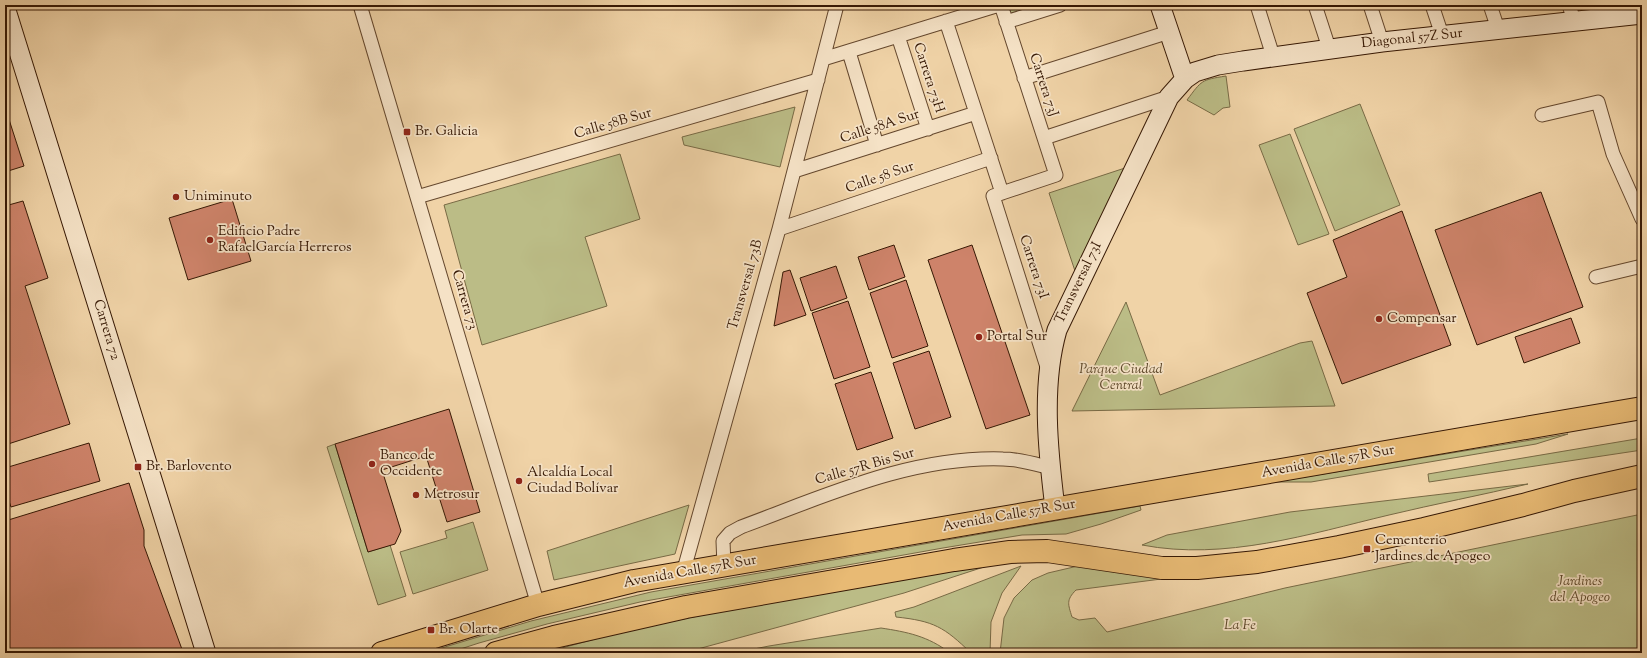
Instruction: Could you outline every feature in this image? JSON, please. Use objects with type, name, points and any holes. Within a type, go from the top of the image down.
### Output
[{"type":"highway","name":"Avenida Calle 57R Sur","points":[[382,653],[538,605],[634,581],[1642,408]]},
{"type":"highway","points":[[496,653],[554,637],[686,608],[954,560],[1010,552],[1047,550],[1162,568],[1197,568],[1257,562],[1424,529],[1574,491],[1642,476]]},
{"type":"street","name":"Carrera 73","points":[[360,5],[538,605]]},
{"type":"street","name":"Transversal 73B","points":[[683,573],[794,171],[837,5]]},
{"type":"street","points":[[823,59],[1000,5]]},
{"type":"street","name":"Carrera 73J","points":[[998,195],[1056,175],[1000,5]]},
{"type":"street","points":[[1006,22],[1060,5]]},
{"type":"street","points":[[1160,5],[1169,32],[1190,76]]},
{"type":"street","points":[[1172,5],[1190,76]]},
{"type":"street","points":[[1257,5],[1273,56]]},
{"type":"street","points":[[1315,5],[1329,48]]},
{"type":"street","points":[[1370,5],[1382,42]]},
{"type":"street","points":[[1432,5],[1442,35]]},
{"type":"street","points":[[1490,5],[1498,29]]},
{"type":"street","name":"Carrera 72","points":[[5,7],[206,653]]},
{"type":"street","name":"Diagonal 57Z Sur","points":[[1190,76],[1218,65],[1273,56],[1329,48],[1498,29],[1571,13],[1636,11]]},
{"type":"street","name":"Carrera 73I","points":[[946,21],[991,158],[998,195],[1049,371]]},
{"type":"street","points":[[1024,78],[1169,32]]},
{"type":"street","name":"Carrera 73H","points":[[898,36],[928,129]]},
{"type":"street","points":[[849,52],[877,145]]},
{"type":"street","name":"Transversal 73I","points":[[1055,508],[1048,422],[1049,371],[1053,342],[1062,316],[1169,98],[1190,76]]},
{"type":"street","name":"Calle 58B Sur","points":[[417,197],[818,80]]},
{"type":"street","points":[[1044,138],[1169,98]]},
{"type":"street","points":[[1542,115],[1598,102],[1613,154],[1639,204],[1642,219]]},
{"type":"street","name":"Calle 58A Sur","points":[[794,171],[976,114]]},
{"type":"street","name":"Calle 58 Sur","points":[[778,229],[991,158]]},
{"type":"street","points":[[1596,277],[1642,266]]},
{"type":"street","name":"Calle 57R Bis Sur","points":[[724,566],[723,540],[730,533],[741,527],[853,485],[905,470],[961,461],[1004,459],[1051,468]]},
{"type":"green space","points":[[1005,5],[1043,5],[1009,16]]},
{"type":"green space","points":[[1226,76],[1230,107],[1223,108],[1214,115],[1187,100],[1196,88],[1203,82]]},
{"type":"green space","points":[[1360,104],[1400,205],[1335,231],[1294,129]]},
{"type":"green space","points":[[795,107],[780,167],[684,145],[682,137]]},
{"type":"green space","points":[[1290,134],[1329,234],[1298,245],[1259,145]]},
{"type":"green space","points":[[620,154],[640,219],[585,237],[607,306],[482,345],[444,205]]},
{"type":"green space","points":[[1131,166],[1075,271],[1049,193]]},
{"type":"green space","name":"Parque Ciudad Central","points":[[1126,302],[1160,395],[1300,343],[1312,341],[1335,406],[1072,411]]},
{"type":"green space","points":[[1568,434],[1536,444],[1311,482],[1274,482]]},
{"type":"green space","points":[[1642,438],[1642,450],[1429,482],[1428,474]]},
{"type":"green space","points":[[335,444],[368,552],[390,545],[406,596],[378,605],[327,447]]},
{"type":"green space","points":[[1528,484],[1298,537],[1236,548],[1204,550],[1173,549],[1142,545],[1167,535],[1290,512]]},
{"type":"green space","points":[[689,505],[675,554],[554,580],[547,551]]},
{"type":"green space","points":[[1140,506],[1141,510],[1066,534],[1022,535],[640,602],[547,624],[448,653],[425,653],[531,621],[651,592]]},
{"type":"green space","name":"Jardines del Apogeo","points":[[1642,514],[1642,653],[1000,653],[1004,618],[1014,598],[1032,580],[1048,573],[1078,566],[1169,578],[1076,590],[1069,600],[1072,617],[1079,620],[1095,618],[1107,632],[1285,588]]},
{"type":"green space","points":[[473,522],[488,570],[413,594],[400,552],[447,538],[445,531]]},
{"type":"green space","points":[[993,564],[904,593],[683,653],[543,653],[629,630],[817,592]]},
{"type":"green space","points":[[1021,566],[1002,593],[991,622],[990,653],[971,653],[953,637],[938,627],[929,623],[896,617],[895,612],[914,607]]},
{"type":"green space","points":[[881,628],[900,631],[934,642],[950,653],[734,653],[769,646]]},
{"type":"building","points":[[5,107],[24,166],[5,172]]},
{"type":"building","points":[[1541,192],[1583,307],[1477,345],[1435,230]]},
{"type":"building","name":"Edificio Padre RafaelGarcía Herreros","points":[[232,199],[251,261],[188,280],[169,218]]},
{"type":"building","points":[[23,201],[48,278],[25,286],[70,424],[5,445],[5,206]]},
{"type":"building","name":"Compensar","points":[[1402,211],[1451,345],[1342,384],[1307,293],[1347,277],[1333,240]]},
{"type":"building","points":[[894,245],[905,277],[869,290],[858,257]]},
{"type":"building","name":"Portal Sur","points":[[972,245],[1030,415],[986,429],[928,260]]},
{"type":"building","points":[[836,266],[847,298],[811,311],[800,278]]},
{"type":"building","points":[[790,270],[806,315],[774,326],[783,272]]},
{"type":"building","points":[[906,280],[928,346],[892,358],[870,293]]},
{"type":"building","points":[[848,301],[870,367],[834,379],[812,313]]},
{"type":"building","points":[[1571,318],[1580,343],[1524,363],[1515,337]]},
{"type":"building","points":[[929,351],[951,417],[915,429],[893,363]]},
{"type":"building","points":[[871,372],[893,438],[857,450],[835,384]]},
{"type":"building","points":[[449,409],[480,512],[447,522],[426,456],[382,470],[401,531],[395,544],[368,552],[335,444]]},
{"type":"building","points":[[89,443],[100,481],[11,507],[5,489],[5,468]]},
{"type":"building","points":[[129,483],[144,530],[144,546],[183,652],[5,653],[5,521]]},
{"type":"place","name":"Br. Galicia","points":[[407,132]]},
{"type":"place","name":"Uniminuto","points":[[176,197]]},
{"type":"place","name":"Edificio Padre RafaelGarcía Herreros","points":[[210,240]]},
{"type":"place","name":"Compensar","points":[[1379,319]]},
{"type":"place","name":"Portal Sur","points":[[979,337]]},
{"type":"place","name":"Banco de Occidente","points":[[372,464]]},
{"type":"place","name":"Br. Barlovento","points":[[138,467]]},
{"type":"place","name":"Alcaldía Local Ciudad Bolívar","points":[[519,481]]},
{"type":"place","name":"Metrosur","points":[[416,495]]},
{"type":"place","name":"Cementerio Jardines de Apogeo","points":[[1367,549]]},
{"type":"place","name":"Br. Olarte","points":[[431,630]]},
{"type":"park label","name":"La Fe","points":[[1240,626]]}]
